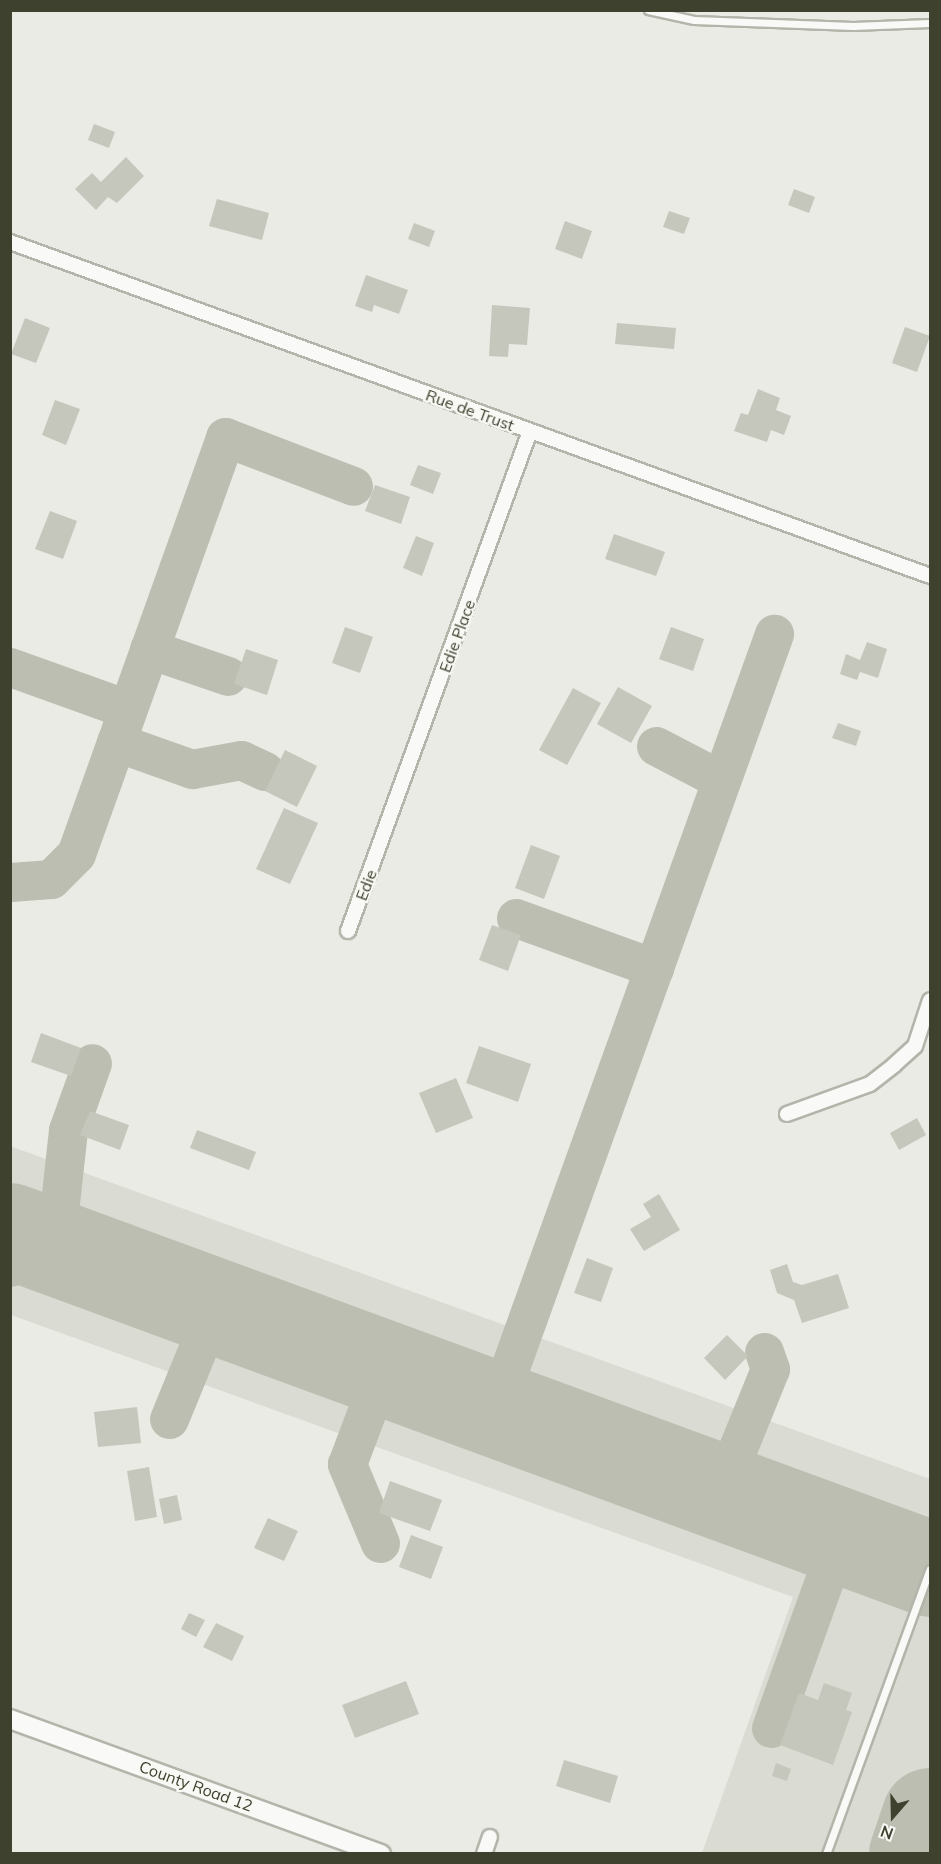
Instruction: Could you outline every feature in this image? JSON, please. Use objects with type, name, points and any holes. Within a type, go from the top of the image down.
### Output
[{"type":"street","name":"Rue de Trust","points":[[10,242],[930,576]]},
{"type":"street","name":"Edie Place","points":[[383,840],[530,431]]},
{"type":"street","name":"Edie","points":[[348,931],[383,840]]},
{"type":"street","points":[[787,1114],[870,1084],[894,1065],[915,1046],[930,1000]]},
{"type":"street","name":"County Road 12","points":[[10,1719],[376,1853]]},
{"type":"street","points":[[484,1854],[490,1837]]},
{"type":"lane","points":[[648,10],[694,20],[853,26],[930,23]]},
{"type":"lane","points":[[826,1854],[930,1569]]},
{"type":"shaded area","points":[[10,1146],[930,1479],[930,1853],[702,1853],[793,1597],[11,1315]]},
{"type":"building","points":[[94,124],[115,132],[109,148],[88,140]]},
{"type":"building","points":[[126,157],[144,176],[117,203],[108,197],[96,210],[75,189],[92,173],[101,182]]},
{"type":"building","points":[[794,189],[815,197],[809,213],[788,205]]},
{"type":"building","points":[[217,199],[269,213],[262,240],[209,226]]},
{"type":"building","points":[[669,211],[690,218],[684,234],[663,227]]},
{"type":"building","points":[[565,221],[592,231],[582,259],[555,249]]},
{"type":"building","points":[[414,223],[435,231],[429,247],[408,239]]},
{"type":"building","points":[[366,275],[408,290],[399,314],[374,305],[372,312],[355,306]]},
{"type":"building","points":[[492,305],[530,308],[527,345],[509,344],[508,357],[489,356]]},
{"type":"building","points":[[25,318],[50,328],[36,363],[11,354]]},
{"type":"building","points":[[617,323],[676,328],[674,349],[615,344]]},
{"type":"building","points":[[905,327],[930,336],[917,372],[892,363]]},
{"type":"building","points":[[758,389],[780,398],[776,410],[791,416],[784,435],[771,430],[767,442],[734,431],[741,413],[748,415]]},
{"type":"building","points":[[55,400],[80,409],[66,445],[42,435]]},
{"type":"building","points":[[418,465],[441,473],[433,494],[410,485]]},
{"type":"building","points":[[375,485],[410,497],[401,524],[365,511]]},
{"type":"building","points":[[50,511],[77,521],[63,559],[35,549]]},
{"type":"building","points":[[614,534],[665,552],[656,576],[605,559]]},
{"type":"building","points":[[416,536],[434,543],[422,576],[403,568]]},
{"type":"building","points":[[345,627],[373,637],[360,673],[332,663]]},
{"type":"building","points":[[671,627],[704,639],[693,671],[659,659]]},
{"type":"building","points":[[867,642],[887,649],[878,678],[860,672],[857,680],[840,674],[846,654],[860,660]]},
{"type":"building","points":[[246,649],[278,660],[267,695],[234,684]]},
{"type":"building","points":[[618,687],[652,706],[631,743],[597,724]]},
{"type":"building","points":[[573,688],[601,703],[567,765],[539,750]]},
{"type":"building","points":[[838,723],[861,731],[856,746],[832,738]]},
{"type":"building","points":[[285,750],[317,766],[297,807],[265,791]]},
{"type":"building","points":[[284,808],[318,823],[290,884],[256,869]]},
{"type":"building","points":[[531,845],[560,856],[544,899],[515,888]]},
{"type":"building","points":[[492,925],[521,935],[508,971],[479,960]]},
{"type":"building","points":[[41,1033],[81,1048],[71,1076],[31,1062]]},
{"type":"building","points":[[479,1046],[531,1064],[518,1102],[466,1083]]},
{"type":"building","points":[[456,1078],[473,1118],[436,1133],[419,1093]]},
{"type":"building","points":[[90,1111],[129,1125],[120,1150],[80,1135]]},
{"type":"building","points":[[917,1118],[926,1135],[899,1150],[890,1133]]},
{"type":"building","points":[[197,1130],[256,1152],[249,1170],[190,1148]]},
{"type":"building","points":[[659,1194],[680,1230],[644,1251],[630,1229],[651,1217],[643,1204]]},
{"type":"building","points":[[587,1258],[613,1268],[601,1302],[574,1293]]},
{"type":"building","points":[[787,1264],[793,1282],[802,1285],[838,1274],[849,1308],[802,1323],[794,1300],[777,1293],[770,1270]]},
{"type":"building","points":[[727,1335],[748,1356],[725,1380],[704,1358]]},
{"type":"building","points":[[137,1407],[141,1443],[98,1447],[94,1412]]},
{"type":"building","points":[[149,1467],[157,1517],[135,1521],[127,1471]]},
{"type":"building","points":[[390,1481],[442,1500],[430,1531],[379,1513]]},
{"type":"building","points":[[177,1495],[182,1520],[164,1524],[159,1499]]},
{"type":"building","points":[[268,1518],[298,1531],[284,1561],[254,1548]]},
{"type":"building","points":[[411,1535],[443,1547],[431,1579],[399,1567]]},
{"type":"building","points":[[189,1613],[205,1620],[196,1637],[181,1629]]},
{"type":"building","points":[[216,1623],[244,1636],[232,1661],[203,1647]]},
{"type":"building","points":[[406,1681],[419,1714],[355,1738],[342,1705]]},
{"type":"building","points":[[824,1683],[852,1693],[846,1710],[852,1712],[833,1765],[780,1745],[799,1693],[818,1700]]},
{"type":"building","points":[[564,1760],[618,1776],[610,1803],[556,1786]]},
{"type":"building","points":[[776,1763],[791,1769],[787,1781],[772,1776]]},
{"type":"taxiway","points":[[10,882],[51,879],[76,854],[225,437],[353,486]]},
{"type":"taxiway","points":[[495,1409],[774,634]]},
{"type":"taxiway","points":[[149,649],[228,676]]},
{"type":"taxiway","points":[[10,667],[127,709]]},
{"type":"taxiway","points":[[116,742],[192,769],[241,760],[265,771]]},
{"type":"taxiway","points":[[656,746],[721,780]]},
{"type":"taxiway","points":[[516,918],[654,968]]},
{"type":"taxiway","points":[[55,1248],[68,1130],[92,1063]]},
{"type":"taxiway","points":[[10,1267],[23,1236]]},
{"type":"taxiway","points":[[169,1419],[215,1306]]},
{"type":"taxiway","points":[[720,1492],[770,1369],[764,1352]]},
{"type":"taxiway","points":[[380,1543],[347,1464],[383,1368]]},
{"type":"taxiway","points":[[771,1728],[840,1536]]},
{"type":"runway","points":[[10,1231],[930,1569]]},
{"type":"runway","points":[[917,1854],[930,1816]]}]
